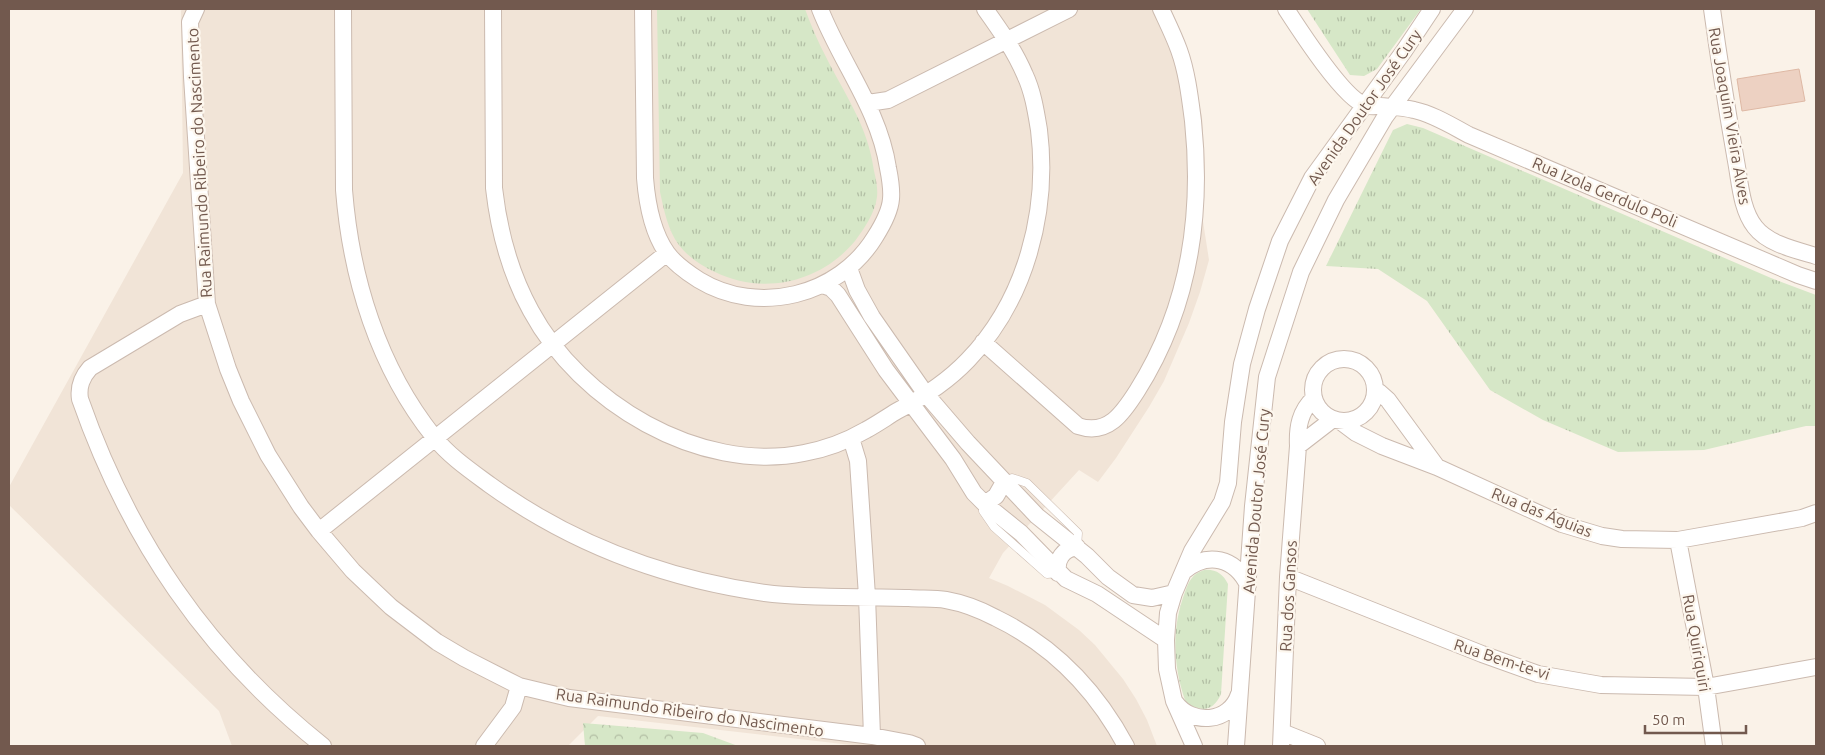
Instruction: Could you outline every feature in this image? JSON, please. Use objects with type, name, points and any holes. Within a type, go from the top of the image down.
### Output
[{"type":"street","name":"Rua Raimundo Ribeiro do Nascimento","points":[[196,9],[190,22],[200,218],[207,304],[228,369],[254,428],[284,481],[319,532],[347,565],[372,590],[412,624],[464,658],[519,686],[569,698],[872,736],[917,746]]},
{"type":"street","points":[[343,9],[344,190],[348,229],[357,277],[375,333],[387,360],[416,412],[435,439],[454,458],[530,512],[585,541],[644,565],[706,582],[762,592],[802,596],[867,596],[946,600],[988,614],[1046,647],[1079,677],[1106,710],[1126,746]]},
{"type":"street","points":[[493,9],[494,188],[497,213],[502,237],[516,279],[533,314],[553,344],[584,379],[617,406],[654,428],[698,445],[744,455],[784,456],[819,450],[851,438],[911,404],[944,381],[968,360],[983,342],[1009,302],[1028,258],[1038,213],[1041,190],[1040,143],[1026,76],[1007,40],[985,9]]},
{"type":"street","points":[[644,9],[646,194],[654,226],[667,253],[690,274],[717,289],[746,297],[769,298],[792,296],[822,286],[849,268],[871,244],[886,215],[891,199],[887,158],[882,139],[868,104],[837,49],[820,9]]},
{"type":"street","points":[[868,104],[888,100],[1069,9]]},
{"type":"street","points":[[983,342],[1078,426],[1086,428],[1102,428],[1113,422],[1132,399],[1149,372],[1166,336],[1185,282],[1196,199],[1195,140],[1187,81],[1180,52],[1160,9]]},
{"type":"street","points":[[1286,9],[1314,51],[1345,90],[1352,98],[1365,105]]},
{"type":"street","name":"Avenida Doutor José Cury","points":[[1194,746],[1174,701],[1167,669],[1166,640],[1168,613],[1174,593],[1192,551],[1222,502],[1228,483],[1233,422],[1242,364],[1257,309],[1280,241],[1312,178],[1432,9]]},
{"type":"street","name":"Avenida Doutor José Cury","points":[[1236,746],[1253,506],[1267,377],[1301,272],[1336,200],[1377,130],[1464,9]]},
{"type":"street","name":"Rua Joaquim Vieira Alves","points":[[1712,9],[1729,122],[1745,204],[1750,218],[1761,234],[1774,241],[1816,256]]},
{"type":"street","name":"Rua Izola Gerdulo Poli","points":[[1365,105],[1414,110],[1431,116],[1469,135],[1816,281]]},
{"type":"street","points":[[319,532],[667,253]]},
{"type":"street","points":[[849,268],[857,290],[872,317],[925,393],[946,419],[1037,516],[1077,547],[1108,577],[1133,595],[1152,598],[1174,593]]},
{"type":"street","points":[[822,286],[831,288],[838,295],[886,370],[953,459],[974,492],[985,504],[1021,532],[1058,572],[1071,582],[1107,600],[1166,640]]},
{"type":"street","points":[[207,304],[180,314],[90,368],[82,380],[79,392],[80,399],[106,468],[122,502],[154,559],[180,598],[208,634],[250,681],[287,717],[323,746]]},
{"type":"street","points":[[1346,359],[1364,365],[1370,373],[1376,391],[1374,401],[1364,414],[1351,421],[1337,420],[1325,414],[1318,407],[1314,398],[1313,388],[1320,370],[1336,360],[1346,359]]},
{"type":"street","points":[[1376,391],[1380,392],[1388,400],[1437,467]]},
{"type":"street","name":"Rua dos Gansos","points":[[1282,739],[1288,577],[1298,428],[1302,412],[1314,398]]},
{"type":"street","points":[[1298,446],[1337,420]]},
{"type":"street","name":"Rua das Águias","points":[[1337,420],[1356,433],[1382,446],[1437,467],[1535,513],[1584,532],[1622,539],[1678,540],[1802,518],[1816,513]]},
{"type":"street","points":[[851,438],[858,461],[867,596],[872,736]]},
{"type":"street","points":[[985,504],[996,496],[1004,482]]},
{"type":"street","name":"Rua Quiriquiri","points":[[1678,540],[1706,687],[1714,746]]},
{"type":"street","points":[[1058,572],[1058,562],[1063,553],[1077,547]]},
{"type":"street","points":[[1184,571],[1190,565],[1206,560],[1223,561],[1238,570],[1248,585]]},
{"type":"street","name":"Rua Bem-te-vi","points":[[1288,577],[1482,654],[1538,674],[1601,684],[1706,687],[1816,667]]},
{"type":"street","points":[[484,746],[513,708],[519,686]]},
{"type":"street","points":[[1174,701],[1184,712],[1191,716],[1206,719],[1214,718],[1222,715],[1234,704],[1240,690]]},
{"type":"street","points":[[1282,739],[1317,746]]},
{"type":"shaded area","points":[[182,9],[1171,9],[1184,40],[1202,117],[1205,166],[1202,215],[1209,260],[1200,292],[1164,381],[1116,458],[1098,482],[1079,470],[1003,553],[989,578],[1045,605],[1079,630],[1095,645],[1123,679],[1136,699],[1157,746],[860,746],[598,716],[568,746],[232,746],[219,711],[9,505],[9,487],[183,173]]},
{"type":"green space","points":[[657,9],[805,9],[820,45],[867,140],[877,187],[876,203],[872,215],[865,226],[855,241],[826,267],[791,281],[772,284],[753,283],[734,279],[705,267],[687,253],[675,239],[667,220],[660,192]]},
{"type":"green space","points":[[1307,9],[1421,9],[1377,69],[1364,76],[1350,75]]},
{"type":"green space","points":[[1407,124],[1423,128],[1771,278],[1816,295],[1816,426],[1806,426],[1704,450],[1618,452],[1543,420],[1490,390],[1427,301],[1378,269],[1326,266],[1393,130]]},
{"type":"green space","points":[[1204,570],[1212,570],[1219,573],[1228,584],[1221,694],[1214,704],[1206,709],[1202,709],[1186,703],[1178,676],[1175,648],[1177,620],[1185,592],[1192,578]]},
{"type":"green space","points":[[583,723],[703,733],[738,746],[585,746]]},
{"type":"building","points":[[1799,69],[1805,101],[1742,111],[1737,79]]}]
